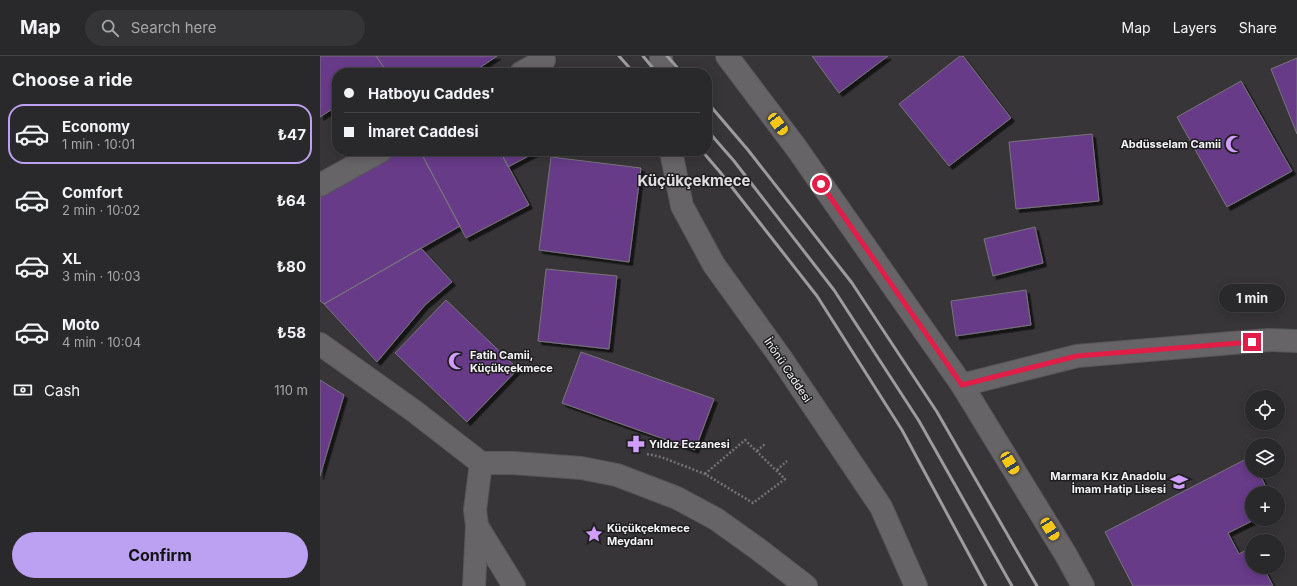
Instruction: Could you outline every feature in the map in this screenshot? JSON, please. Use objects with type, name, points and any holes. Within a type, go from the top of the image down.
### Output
[{"type":"street","points":[[661,56],[662,68]]},
{"type":"street","points":[[727,56],[795,146],[962,385],[1066,555],[1083,586]]},
{"type":"street","points":[[530,68],[544,60]]},
{"type":"street","points":[[320,185],[372,156]]},
{"type":"street","name":"İnönü Caddesi","points":[[672,156],[682,206],[714,265],[781,358],[881,507],[916,586]]},
{"type":"street","points":[[962,385],[1077,356],[1268,340],[1297,341]]},
{"type":"street","points":[[320,344],[414,411],[481,463],[513,463],[581,468],[617,475],[677,498],[716,519],[806,586]]},
{"type":"street","points":[[474,586],[476,526],[475,510],[481,463]]},
{"type":"street","points":[[476,526],[514,586]]},
{"type":"path","points":[[705,474],[745,440],[785,479],[753,502]]},
{"type":"path","points":[[757,451],[765,444]]},
{"type":"path","points":[[777,470],[787,461]]},
{"type":"building","points":[[320,56],[376,56],[384,68],[332,68],[332,109],[320,117]]},
{"type":"building","points":[[376,56],[497,56],[479,68],[384,68]]},
{"type":"building","points":[[812,56],[888,56],[839,93]]},
{"type":"building","points":[[960,56],[963,56],[1011,118],[949,166],[899,104]]},
{"type":"building","points":[[1297,58],[1297,134],[1271,69]]},
{"type":"building","name":"Abdüsselam Camii","points":[[1241,81],[1292,171],[1227,207],[1177,117]]},
{"type":"building","points":[[1092,134],[1099,201],[1016,209],[1009,142]]},
{"type":"building","points":[[388,156],[423,156],[460,226],[324,304],[320,301],[320,192]]},
{"type":"building","points":[[423,156],[503,156],[529,205],[466,238]]},
{"type":"building","points":[[502,156],[529,156],[508,167]]},
{"type":"building","points":[[551,157],[641,168],[629,262],[539,250]]},
{"type":"building","points":[[1035,227],[1043,263],[993,276],[984,239]]},
{"type":"building","points":[[421,248],[452,282],[425,305],[377,362],[324,304]]},
{"type":"building","points":[[546,269],[617,276],[609,349],[538,341]]},
{"type":"building","points":[[1026,290],[1031,325],[956,336],[951,301]]},
{"type":"building","name":"Fatih Camii, Küçükçekmece","points":[[446,300],[518,369],[467,422],[395,353]]},
{"type":"building","points":[[581,352],[714,399],[695,450],[562,403]]},
{"type":"building","points":[[320,380],[344,395],[320,476]]},
{"type":"building","points":[[1245,460],[1245,478],[1262,478],[1266,486],[1245,486],[1245,524],[1228,533],[1239,554],[1245,551],[1245,574],[1267,574],[1273,586],[1133,586],[1105,532]]},
{"type":"railway","points":[[619,56],[630,68]]},
{"type":"railway","points":[[643,56],[653,68]]},
{"type":"railway","points":[[667,56],[678,68]]},
{"type":"railway","points":[[712,108],[748,150],[852,283],[937,412],[1037,586]]},
{"type":"railway","points":[[712,136],[734,161],[834,290],[919,421],[1012,586]]},
{"type":"railway","points":[[706,156],[817,296],[902,430],[986,586]]},
{"type":"place","name":"Abdüsselam Camii","points":[[1234,144]]},
{"type":"place","name":"Fatih Camii, Küçükçekmece","points":[[457,361]]},
{"type":"place","name":"Yıldız Eczanesi","points":[[636,444]]},
{"type":"place","name":"Marmara Kız Anadolu İmam Hatip Lisesi","points":[[1179,482]]},
{"type":"place","name":"Küçükçekmece Meydanı","points":[[594,534]]},
{"type":"district","name":"Küçükçekmece","points":[[694,180]]},
{"type":"route","points":[[821,184],[962,385],[1077,356],[1252,342]]}]
